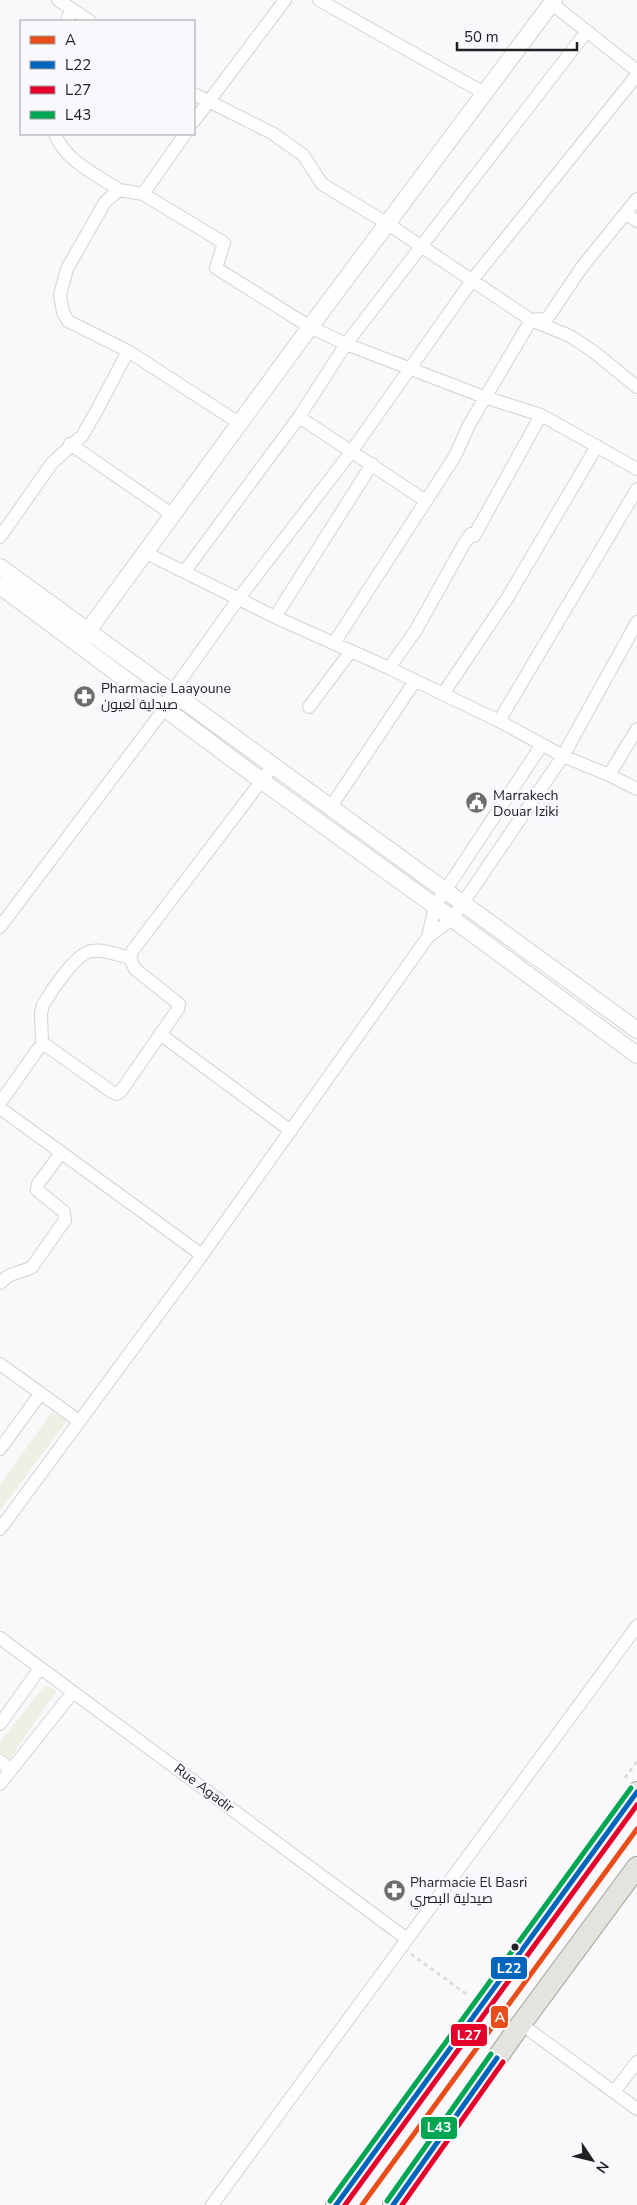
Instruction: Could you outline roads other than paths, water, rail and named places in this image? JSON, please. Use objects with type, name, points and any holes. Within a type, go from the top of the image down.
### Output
[{"type":"main road","points":[[336,2205],[637,1792]]},
{"type":"main road","points":[[393,2205],[521,2024],[637,1866]]},
{"type":"street","points":[[58,0],[69,15],[86,20]]},
{"type":"street","points":[[195,119],[206,102],[285,0]]},
{"type":"street","points":[[318,0],[484,93]]},
{"type":"street","points":[[0,927],[165,708],[172,692],[240,598],[351,452],[472,280],[637,73],[552,2],[239,423],[84,636]]},
{"type":"street","points":[[185,571],[299,417],[346,344],[587,31]]},
{"type":"street","points":[[195,95],[206,102],[272,133],[303,155],[322,184],[388,224],[531,320],[570,336],[637,387]]},
{"type":"street","points":[[55,135],[60,146],[67,154],[119,190],[143,194],[224,243],[216,268],[310,327],[346,344],[484,398],[541,415],[637,469]]},
{"type":"street","points":[[143,194],[184,135]]},
{"type":"street","points":[[119,190],[105,202],[67,268],[60,295],[62,312],[68,321],[128,351],[239,423]]},
{"type":"street","points":[[531,320],[547,319],[582,267],[637,199]]},
{"type":"street","points":[[626,214],[637,221]]},
{"type":"street","points":[[334,643],[455,456],[484,398],[531,320]]},
{"type":"street","points":[[0,537],[52,463],[70,444],[82,436],[128,351]]},
{"type":"street","points":[[389,668],[416,630],[464,544],[471,534],[474,536],[541,415]]},
{"type":"street","points":[[299,417],[426,501]]},
{"type":"street","points":[[70,444],[173,515]]},
{"type":"street","points":[[444,694],[508,597],[597,446]]},
{"type":"street","points":[[275,617],[372,464]]},
{"type":"street","points":[[499,721],[637,489]]},
{"type":"street","points":[[144,552],[275,617],[444,694],[499,721],[541,746],[637,789]]},
{"type":"street","points":[[0,567],[84,636],[165,708],[637,1055]]},
{"type":"street","points":[[0,586],[84,636],[172,692],[272,767],[637,1030]]},
{"type":"street","points":[[0,1529],[202,1255],[428,937],[452,919],[563,756],[637,622]]},
{"type":"street","points":[[309,707],[351,651]]},
{"type":"street","points":[[330,808],[415,681]]},
{"type":"street","points":[[609,775],[637,729]]},
{"type":"street","points":[[428,937],[435,906],[541,746]]},
{"type":"street","points":[[42,1045],[47,1045],[117,1094],[121,1091],[178,1009],[179,1004],[135,969],[130,958],[132,950],[272,767]]},
{"type":"street","points":[[0,1103],[42,1045],[41,1013],[43,1005],[80,956],[93,950],[102,950],[130,958]]},
{"type":"street","points":[[160,1034],[291,1131]]},
{"type":"street","points":[[0,1108],[202,1255]]},
{"type":"street","points":[[0,1283],[12,1273],[32,1267],[65,1220],[64,1212],[36,1190],[38,1184],[61,1153]]},
{"type":"street","points":[[0,1364],[79,1421]]},
{"type":"street","points":[[0,1450],[41,1393]]},
{"type":"street","points":[[212,2205],[637,1626]]},
{"type":"street","name":"Rue Agadir","points":[[0,1638],[404,1943]]},
{"type":"street","points":[[0,1724],[40,1668]]},
{"type":"street","points":[[0,1784],[73,1692]]},
{"type":"street","points":[[0,1761],[11,1770]]},
{"type":"street","points":[[521,2024],[637,2109]]},
{"type":"street","points":[[614,2092],[637,2062]]},
{"type":"lane","points":[[362,2205],[637,1829]]},
{"type":"place","name":"Pharmacie Laayoune صيدلية لعيون","points":[[85,696]]},
{"type":"place","name":"Marrakech Douar Iziki","points":[[477,803]]},
{"type":"place","name":"Pharmacie El Basri صيدلية البصري","points":[[394,1890]]}]
